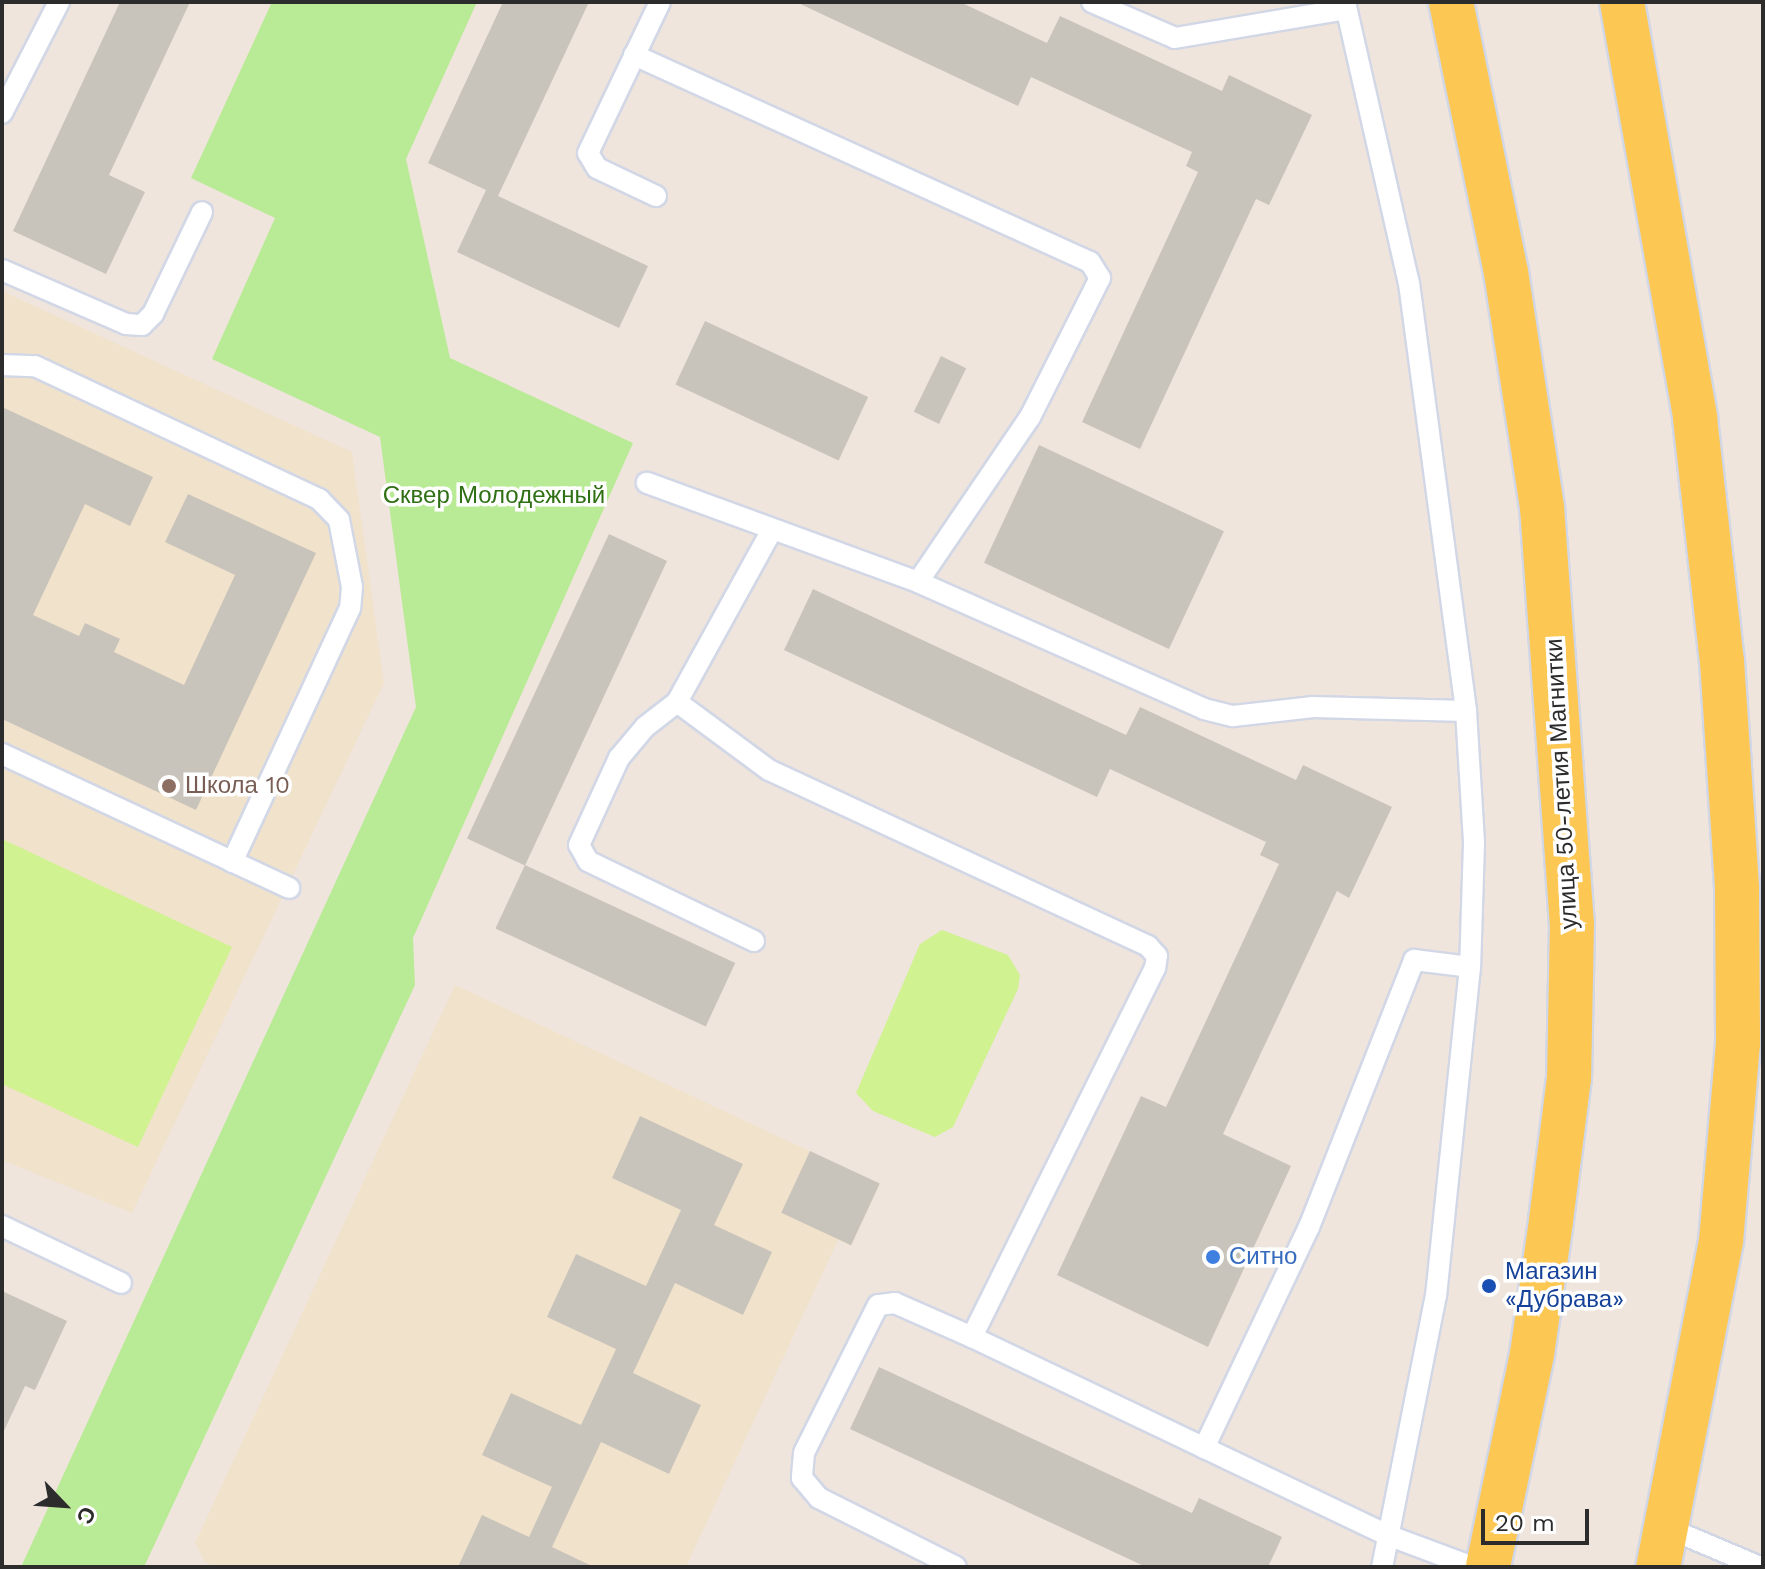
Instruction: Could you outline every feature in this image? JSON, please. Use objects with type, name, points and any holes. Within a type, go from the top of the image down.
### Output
[{"type":"main road","name":"улица 50-летия Магнитки","points":[[1451,2],[1506,272],[1542,507],[1572,924],[1569,1078],[1555,1192],[1532,1354],[1488,1567]]},
{"type":"main road","points":[[1622,2],[1695,418],[1722,661],[1737,889],[1738,1043],[1721,1241],[1663,1547]]},
{"type":"lane","points":[[2,113],[59,2]]},
{"type":"lane","points":[[656,196],[597,168],[589,159],[660,2]]},
{"type":"lane","points":[[1092,2],[1175,38],[1346,6],[1409,283],[1466,711],[1474,843],[1470,967],[1436,1295],[1382,1567]]},
{"type":"lane","points":[[634,55],[1090,262],[1099,271],[1098,284],[1030,417],[918,582]]},
{"type":"lane","points":[[2,270],[126,324],[142,325],[153,314],[202,212]]},
{"type":"lane","points":[[2,365],[35,366],[319,499],[339,520],[352,587],[350,608],[232,862]]},
{"type":"lane","points":[[647,483],[771,532],[918,582],[1233,716],[1313,707],[1466,711]]},
{"type":"lane","points":[[754,941],[588,861],[580,852],[580,839],[619,758],[645,727],[677,702],[771,532]]},
{"type":"lane","points":[[677,702],[769,770],[1148,946],[1157,956],[1155,968],[972,1337]]},
{"type":"lane","points":[[2,754],[289,888]]},
{"type":"lane","points":[[1204,1448],[1309,1227],[1414,960],[1470,967]]},
{"type":"lane","points":[[2,1226],[121,1283]]},
{"type":"lane","points":[[956,1567],[819,1498],[802,1478],[801,1465],[878,1305],[895,1303],[1390,1536],[1473,1567]]},
{"type":"lane","points":[[1663,1547],[1760,1567]]},
{"type":"shaded area","name":"Школа 10","points":[[2,291],[352,452],[384,683],[132,1213],[2,1160]]},
{"type":"shaded area","points":[[455,985],[880,1184],[851,1246],[838,1240],[686,1567],[216,1567],[205,1562],[195,1543]]},
{"type":"green space","name":"Сквер Молодежный","points":[[272,2],[477,2],[406,159],[450,358],[633,443],[413,938],[415,985],[144,1567],[21,1567],[416,707],[380,437],[212,359],[275,218],[191,178]]},
{"type":"green space","points":[[2,839],[232,947],[138,1147],[2,1084]]},
{"type":"green space","points":[[942,930],[1008,955],[1020,975],[1018,989],[953,1127],[935,1137],[873,1111],[856,1093],[920,944]]},
{"type":"building","points":[[120,2],[190,2],[109,175],[145,192],[106,274],[13,231]]},
{"type":"building","points":[[503,2],[589,2],[498,196],[648,266],[619,328],[457,252],[486,190],[428,163]]},
{"type":"building","points":[[796,2],[960,2],[1047,43],[1060,16],[1222,91],[1229,75],[1312,115],[1269,205],[1256,199],[1140,449],[1082,422],[1198,172],[1186,166],[1192,152],[1031,77],[1018,106]]},
{"type":"building","points":[[705,321],[868,397],[839,461],[675,384]]},
{"type":"building","points":[[941,356],[966,368],[939,424],[914,412]]},
{"type":"building","name":"Школа 10","points":[[2,407],[153,477],[130,526],[85,504],[33,615],[79,636],[85,623],[120,639],[114,652],[184,685],[235,575],[165,542],[188,494],[316,553],[196,810],[2,719]]},
{"type":"building","points":[[1039,445],[1224,531],[1169,649],[984,563]]},
{"type":"building","points":[[609,534],[667,561],[525,866],[467,839]]},
{"type":"building","points":[[813,589],[1126,735],[1140,707],[1296,780],[1303,765],[1392,807],[1349,898],[1337,891],[1223,1134],[1291,1166],[1208,1347],[1057,1275],[1141,1096],[1166,1107],[1279,864],[1260,855],[1266,842],[1110,769],[1097,797],[784,650]]},
{"type":"building","points":[[525,865],[735,963],[706,1026],[495,928]]},
{"type":"building","points":[[640,1116],[743,1164],[714,1225],[772,1252],[743,1315],[675,1283],[633,1373],[701,1405],[669,1474],[601,1442],[552,1547],[594,1567],[458,1567],[482,1515],[529,1537],[552,1487],[482,1455],[511,1393],[581,1425],[616,1349],[547,1317],[576,1254],[646,1286],[681,1210],[612,1178]]},
{"type":"building","points":[[810,1151],[880,1184],[851,1245],[781,1213]]},
{"type":"building","points":[[2,1291],[67,1321],[35,1390],[25,1386],[2,1435]]},
{"type":"building","points":[[879,1367],[1192,1513],[1199,1498],[1282,1537],[1268,1567],[1146,1567],[850,1429]]},
{"type":"place","name":"Школа 10","points":[[169,786]]},
{"type":"place","name":"Ситно","points":[[1213,1257]]},
{"type":"place","name":"Магазин «Дубрава»","points":[[1489,1286]]}]
